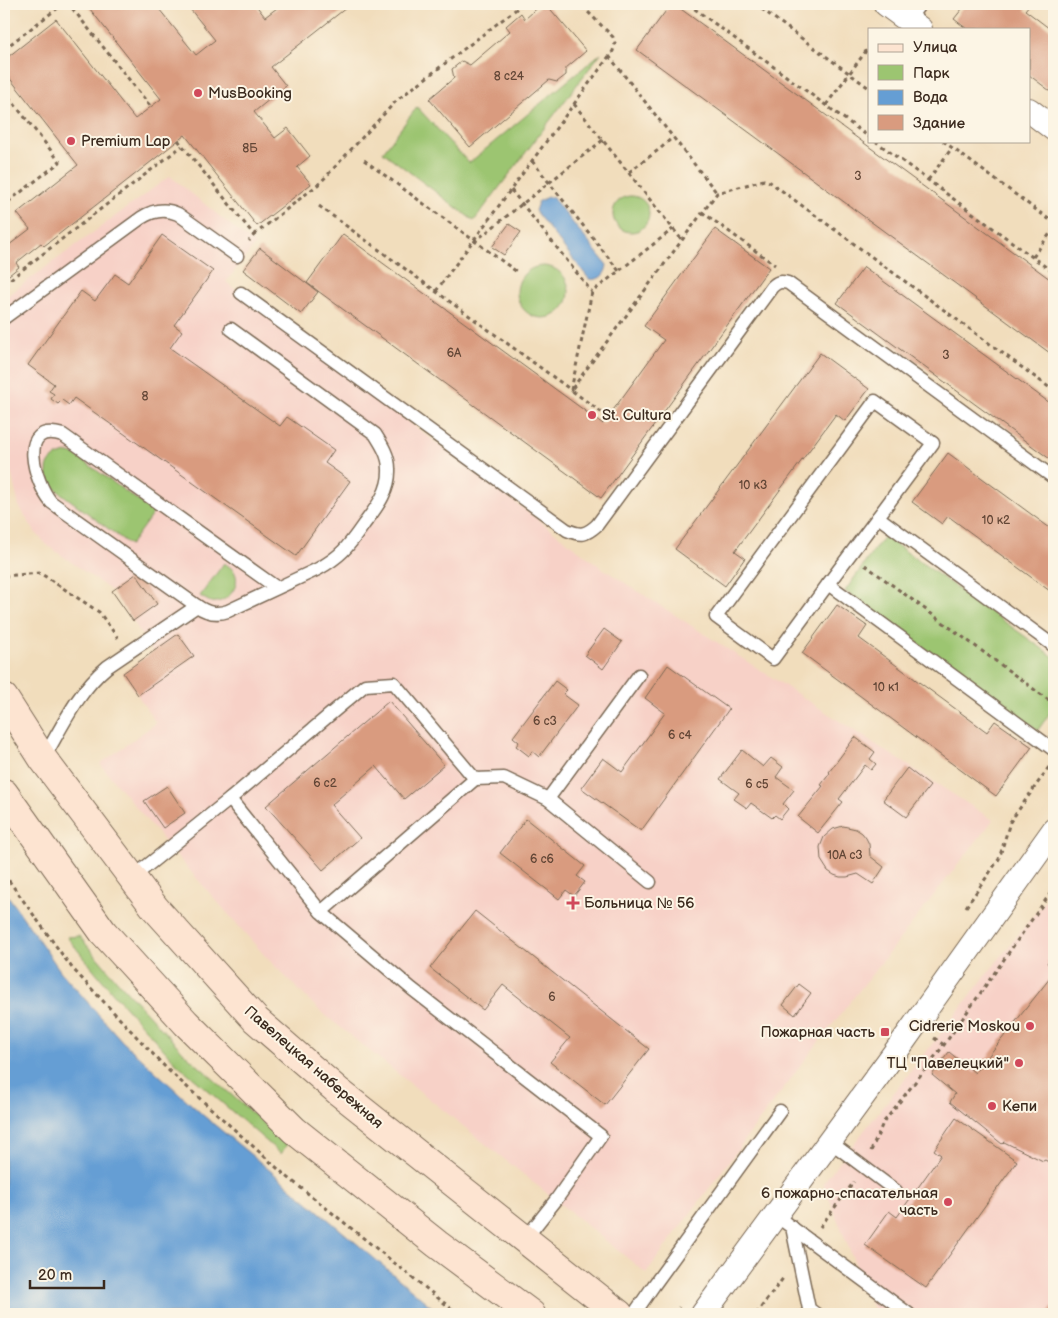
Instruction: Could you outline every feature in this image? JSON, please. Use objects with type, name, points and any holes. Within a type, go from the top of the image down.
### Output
[{"type":"main road","name":"Павелецкая набережная","points":[[4,698],[43,759],[155,908],[256,1020],[339,1092],[619,1314]]},
{"type":"main road","points":[[4,793],[103,932],[186,1023],[294,1130],[437,1244],[531,1314]]},
{"type":"street","points":[[886,4],[916,17]]},
{"type":"street","points":[[1030,111],[1054,129]]},
{"type":"street","points":[[703,1314],[783,1221],[829,1142],[1054,830]]},
{"type":"lane","points":[[4,318],[148,213],[157,210],[178,214],[237,256]]},
{"type":"lane","points":[[241,293],[567,530],[576,534],[584,533],[597,525],[772,287],[777,282],[782,281],[788,283],[1054,478]]},
{"type":"lane","points":[[231,330],[375,434],[383,446],[388,458],[389,470],[386,490],[381,501],[350,544],[334,559],[277,588],[222,613],[209,612],[197,606],[51,502],[44,494],[40,484],[33,454],[34,444],[39,436],[49,433],[62,435],[277,588]]},
{"type":"lane","points":[[875,401],[933,444],[878,517],[773,659],[716,618],[875,401]]},
{"type":"lane","points":[[878,517],[1054,646]]},
{"type":"lane","points":[[828,584],[1054,750]]},
{"type":"lane","points":[[43,759],[91,681],[107,667],[197,606]]},
{"type":"lane","points":[[548,800],[638,675]]},
{"type":"lane","points":[[132,878],[230,799],[365,685],[394,683],[475,779]]},
{"type":"lane","points":[[321,912],[475,779],[504,778],[548,800],[650,882]]},
{"type":"lane","points":[[230,799],[321,912],[412,989],[601,1136],[556,1200],[525,1239]]},
{"type":"lane","points":[[634,1314],[780,1111]]},
{"type":"lane","points":[[829,1142],[896,1191]]},
{"type":"lane","points":[[783,1221],[909,1314]]},
{"type":"lane","points":[[783,1221],[798,1258],[810,1309],[816,1314]]},
{"type":"path","points":[[4,49],[64,4],[72,8],[151,107]]},
{"type":"path","points":[[264,4],[267,8]]},
{"type":"path","points":[[237,256],[254,235],[320,183],[397,100],[523,4]]},
{"type":"path","points":[[436,291],[613,51],[615,44],[613,37],[580,4]]},
{"type":"path","points":[[688,4],[868,136]]},
{"type":"path","points":[[755,4],[868,87]]},
{"type":"path","points":[[826,105],[868,48]]},
{"type":"path","points":[[609,56],[717,193]]},
{"type":"path","points":[[4,91],[60,162],[4,205]]},
{"type":"path","points":[[574,104],[682,240]]},
{"type":"path","points":[[628,172],[662,148],[673,137]]},
{"type":"path","points":[[178,140],[254,235]]},
{"type":"path","points":[[474,241],[603,140]]},
{"type":"path","points":[[876,142],[1054,273]]},
{"type":"path","points":[[943,142],[1054,223]]},
{"type":"path","points":[[4,284],[182,146]]},
{"type":"path","points":[[928,180],[952,148]]},
{"type":"path","points":[[364,160],[517,272]]},
{"type":"path","points":[[532,161],[619,271]]},
{"type":"path","points":[[511,190],[592,292]]},
{"type":"path","points":[[319,206],[572,390],[592,292],[673,229]]},
{"type":"path","points":[[702,212],[773,263]]},
{"type":"path","points":[[1033,257],[1054,228]]},
{"type":"path","points":[[851,554],[1054,704]]},
{"type":"path","points":[[4,576],[40,573],[99,612],[128,653]]},
{"type":"path","points":[[966,907],[999,859],[1010,822],[1054,761]]},
{"type":"path","points":[[4,874],[72,968],[167,1069],[285,1175],[458,1314]]},
{"type":"path","points":[[810,1241],[865,1168],[883,1122],[944,1045],[1054,888]]},
{"type":"path","points":[[756,1314],[798,1258]]},
{"type":"path","points":[[674,1314],[680,1306]]},
{"type":"shaded area","name":"Больница № 56","points":[[170,176],[255,245],[226,282],[278,323],[602,568],[993,820],[800,1066],[646,1273],[320,1011],[266,957],[170,848],[100,764],[156,723],[123,673],[153,652],[112,591],[47,545],[35,532],[19,506],[4,443],[4,298]]},
{"type":"shaded area","points":[[1054,889],[1054,1314],[875,1314],[823,1183]]},
{"type":"green space","points":[[601,53],[474,221],[383,152],[417,107],[469,163]]},
{"type":"green space","points":[[631,196],[638,197],[644,201],[648,207],[648,221],[644,227],[638,231],[631,232],[624,231],[618,227],[614,221],[613,214],[614,207],[618,201],[624,197]]},
{"type":"green space","points":[[543,266],[553,268],[561,274],[567,282],[569,292],[567,302],[561,310],[553,316],[543,318],[533,316],[525,310],[519,302],[517,292],[519,282],[525,274],[533,268]]},
{"type":"green space","points":[[70,453],[77,456],[154,512],[130,545],[54,488],[48,475],[48,464],[56,456]]},
{"type":"green space","points":[[884,536],[1054,657],[1054,707],[1038,730],[845,591]]},
{"type":"green space","points":[[224,563],[234,571],[236,576],[235,588],[232,593],[222,600],[211,602],[200,596]]},
{"type":"green space","points":[[79,936],[184,1053],[287,1144],[281,1154],[175,1062],[112,992],[67,937]]},
{"type":"water","points":[[547,197],[552,197],[607,265],[605,272],[601,276],[596,279],[589,279],[535,211],[538,202]]},
{"type":"water","points":[[4,890],[61,972],[122,1041],[204,1116],[440,1314],[4,1314]]},
{"type":"building","points":[[86,4],[155,4],[196,55],[215,40],[186,4],[255,4],[265,17],[277,8],[273,4],[351,4],[271,67],[286,86],[254,112],[275,138],[288,128],[310,156],[297,167],[311,184],[257,226],[185,135],[44,246],[41,243],[16,263],[19,267],[4,279],[4,249],[30,229],[17,213],[78,165],[4,71],[4,60],[56,19],[135,119],[161,99]]},
{"type":"building","points":[[542,4],[546,4],[586,51],[566,68],[566,75],[557,82],[549,80],[470,147],[429,99],[454,78],[452,69],[462,61],[470,65],[510,31],[506,26],[521,13],[525,19]]},
{"type":"building","points":[[671,4],[674,4],[1054,282],[1054,356],[637,50]]},
{"type":"building","points":[[966,4],[1030,4],[1025,10],[1054,32],[1054,94],[1030,76],[1030,28],[966,28],[954,19]]},
{"type":"building","points":[[509,224],[521,232],[504,255],[492,247]]},
{"type":"building","points":[[715,229],[769,268],[601,498],[307,283],[343,234],[603,424],[664,340],[644,326]]},
{"type":"building","points":[[162,235],[213,271],[174,325],[182,331],[170,348],[280,426],[287,417],[334,450],[325,463],[350,481],[296,556],[74,398],[69,405],[62,400],[58,404],[51,399],[54,394],[49,391],[54,384],[28,365],[81,291],[95,301],[115,274],[128,283]]},
{"type":"building","points":[[260,248],[318,292],[301,314],[243,270]]},
{"type":"building","points":[[864,267],[1054,406],[1054,462],[837,303]]},
{"type":"building","points":[[820,353],[869,389],[845,421],[836,414],[735,551],[745,558],[725,586],[675,549]]},
{"type":"building","points":[[948,453],[1054,531],[1054,594],[948,516],[942,524],[912,502]]},
{"type":"building","points":[[136,574],[157,604],[133,621],[112,591]]},
{"type":"building","points":[[837,605],[867,626],[859,638],[987,732],[995,721],[1032,747],[996,796],[802,653]]},
{"type":"building","points":[[604,629],[622,642],[603,669],[585,655]]},
{"type":"building","points":[[178,634],[194,656],[138,695],[123,673]]},
{"type":"building","points":[[668,665],[729,709],[641,831],[581,788],[603,758],[622,772],[665,713],[645,698]]},
{"type":"building","points":[[555,681],[567,690],[563,694],[578,705],[539,757],[532,751],[529,756],[516,746],[519,742],[513,737]]},
{"type":"building","points":[[389,701],[444,765],[404,799],[376,766],[331,805],[360,838],[323,870],[266,806]]},
{"type":"building","points":[[855,737],[875,752],[870,759],[876,764],[871,770],[865,765],[839,799],[843,802],[818,833],[798,817],[823,786],[821,785],[829,772]]},
{"type":"building","points":[[742,750],[763,767],[771,758],[783,767],[776,777],[794,790],[783,804],[788,809],[780,819],[775,815],[772,818],[751,803],[747,808],[734,799],[739,793],[720,779]]},
{"type":"building","points":[[907,768],[930,786],[906,817],[883,800]]},
{"type":"building","points":[[167,786],[185,813],[163,828],[144,801]]},
{"type":"building","points":[[526,819],[585,866],[577,876],[585,882],[574,896],[566,890],[559,899],[500,853]]},
{"type":"building","points":[[843,826],[856,829],[862,833],[869,844],[870,856],[884,867],[873,884],[858,874],[847,877],[834,875],[828,871],[821,860],[820,847],[824,837],[833,829]]},
{"type":"building","points":[[475,911],[649,1049],[605,1105],[550,1062],[570,1038],[503,985],[483,1010],[430,968]]},
{"type":"building","points":[[1054,954],[1054,969],[1047,963]]},
{"type":"building","name":"ТЦ \"Павелецкий\"","points":[[1054,973],[1054,1165],[1004,1142],[1002,1144],[950,1102],[955,1094],[932,1075],[949,1052],[975,1073]]},
{"type":"building","points":[[799,984],[811,993],[795,1015],[783,1005]]},
{"type":"building","name":"6 пожарно-спасательная часть","points":[[956,1118],[1017,1161],[926,1288],[865,1245],[889,1211],[897,1217],[941,1155],[934,1150]]},
{"type":"building","points":[[1054,1304],[1054,1314],[1050,1314],[1048,1312]]},
{"type":"place","name":"MusBooking","points":[[198,93]]},
{"type":"place","name":"Premium Lap","points":[[71,141]]},
{"type":"place","name":"St. Cultura","points":[[592,415]]},
{"type":"place","name":"Больница № 56","points":[[573,903]]},
{"type":"place","name":"Cidrerie Moskou","points":[[1030,1026]]},
{"type":"place","name":"Пожарная часть","points":[[885,1032]]},
{"type":"place","name":"ТЦ \"Павелецкий\"","points":[[1019,1063]]},
{"type":"place","name":"Кепи","points":[[992,1106]]},
{"type":"place","name":"6 пожарно-спасательная часть","points":[[948,1202]]}]
